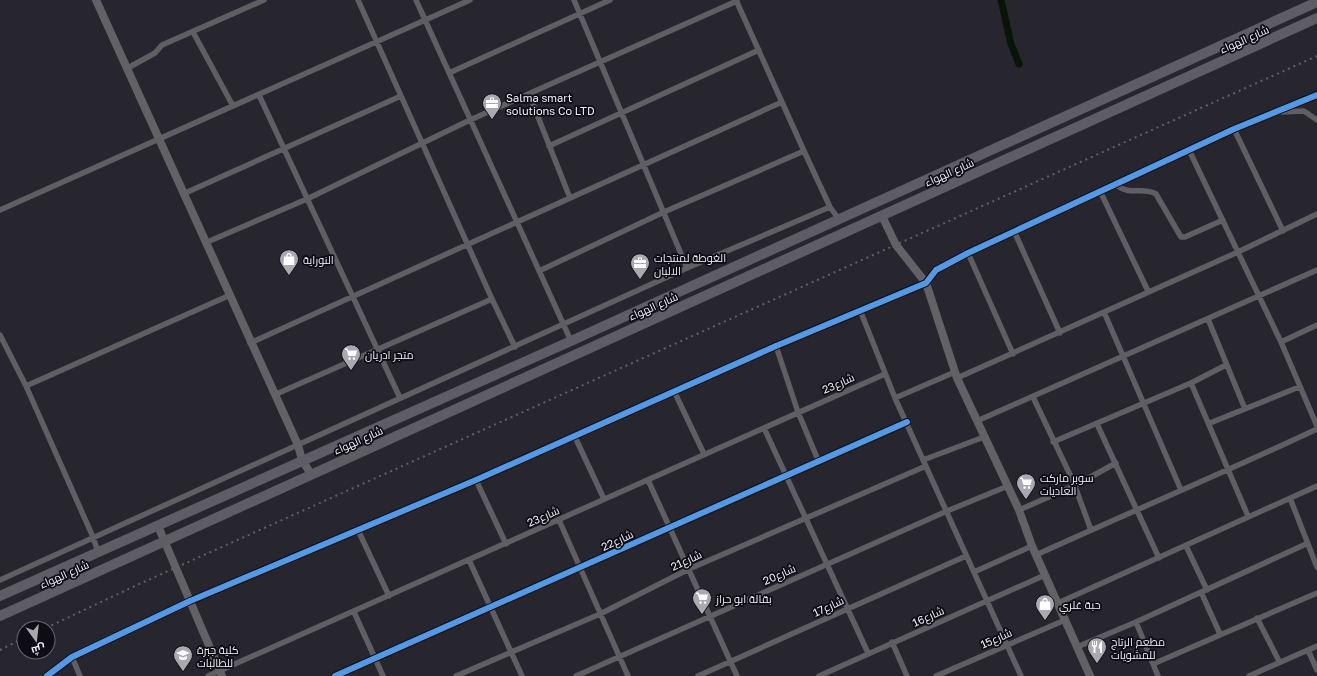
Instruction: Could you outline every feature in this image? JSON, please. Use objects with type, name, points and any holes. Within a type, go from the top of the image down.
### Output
[{"type":"highway","name":"شارع الهواء","points":[[0,596],[571,341],[838,218],[1317,2]]},
{"type":"highway","name":"شارع الهواء","points":[[0,616],[1317,18]]},
{"type":"street","points":[[96,0],[228,296],[298,445],[302,460],[311,474]]},
{"type":"street","points":[[126,69],[155,53],[162,46],[264,0]]},
{"type":"street","points":[[358,0],[515,347]]},
{"type":"street","points":[[416,0],[571,341]]},
{"type":"street","points":[[0,210],[470,0]]},
{"type":"street","points":[[574,0],[687,268]]},
{"type":"street","points":[[449,74],[610,0]]},
{"type":"street","points":[[205,243],[307,199],[470,120],[601,63],[737,1],[830,207],[838,218]]},
{"type":"street","points":[[193,32],[232,106]]},
{"type":"street","points":[[549,146],[759,50]]},
{"type":"street","points":[[529,94],[570,198]]},
{"type":"street","points":[[258,95],[400,398]]},
{"type":"street","points":[[47,676],[72,657],[190,602],[575,437],[674,390],[926,283],[936,270],[968,253],[1234,129],[1317,95]]},
{"type":"street","points":[[183,194],[401,96]]},
{"type":"street","points":[[250,342],[782,102]]},
{"type":"street","points":[[1276,112],[1304,111],[1317,120]]},
{"type":"street","points":[[1234,129],[1283,231]]},
{"type":"street","points":[[1189,150],[1281,342],[1317,426]]},
{"type":"street","points":[[539,271],[664,212],[804,151]]},
{"type":"street","points":[[1115,184],[1125,190],[1149,191],[1156,194],[1179,235],[1183,238],[1223,220]]},
{"type":"street","points":[[1100,191],[1148,291]]},
{"type":"street","points":[[0,580],[687,268],[830,207]]},
{"type":"street","points":[[895,398],[1013,354],[1148,291],[1238,252],[1317,214]]},
{"type":"street","points":[[882,216],[896,245],[926,283],[956,375],[976,421],[1019,510],[1032,546],[1090,676]]},
{"type":"street","points":[[1014,231],[1060,333]]},
{"type":"street","points":[[968,253],[1013,354]]},
{"type":"street","points":[[976,421],[1317,270]]},
{"type":"street","points":[[26,386],[228,296]]},
{"type":"street","points":[[274,395],[492,299]]},
{"type":"street","points":[[860,310],[895,398],[1021,676]]},
{"type":"street","points":[[1104,312],[1181,490]]},
{"type":"street","points":[[1208,319],[1245,409]]},
{"type":"street","points":[[1281,342],[1317,325]]},
{"type":"street","points":[[1,339],[26,386],[93,537],[98,552]]},
{"type":"street","points":[[776,346],[798,412],[818,460]]},
{"type":"street","points":[[1054,442],[1190,383],[1226,365]]},
{"type":"street","name":"شارع23","points":[[208,676],[221,673],[604,499],[885,374]]},
{"type":"street","points":[[1190,383],[1210,424],[1228,471],[1248,516]]},
{"type":"street","points":[[1210,424],[1299,387]]},
{"type":"street","points":[[674,390],[704,454]]},
{"type":"street","points":[[1033,397],[1074,484],[1090,530]]},
{"type":"street","name":"شارع22","points":[[335,676],[491,608],[818,460],[907,422]]},
{"type":"street","points":[[1097,424],[1116,462],[1159,558]]},
{"type":"street","points":[[764,428],[868,654]]},
{"type":"street","points":[[1036,555],[1181,490],[1228,471],[1317,430]]},
{"type":"street","points":[[575,437],[604,499]]},
{"type":"street","points":[[923,460],[984,437]]},
{"type":"street","points":[[1019,510],[1116,462]]},
{"type":"street","name":"شارع21","points":[[456,676],[600,614],[689,569],[926,466]]},
{"type":"street","points":[[476,480],[506,544]]},
{"type":"street","points":[[648,480],[737,676]]},
{"type":"street","name":"شارع20","points":[[576,676],[946,511],[1008,486]]},
{"type":"street","points":[[1058,603],[1317,486]]},
{"type":"street","points":[[1290,498],[1306,544],[1317,567]]},
{"type":"street","points":[[559,520],[628,676]]},
{"type":"street","points":[[158,526],[163,542],[221,673]]},
{"type":"street","points":[[358,530],[389,596]]},
{"type":"street","points":[[1077,647],[1136,622],[1306,544]]},
{"type":"street","points":[[974,572],[1032,546]]},
{"type":"street","points":[[1186,546],[1207,590]]},
{"type":"street","name":"شارع17","points":[[698,676],[966,556]]},
{"type":"street","points":[[469,560],[522,676]]},
{"type":"street","name":"شارع16","points":[[819,676],[892,642],[1045,575]]},
{"type":"street","points":[[1201,592],[1220,634]]},
{"type":"street","points":[[1153,664],[1317,593]]},
{"type":"street","points":[[354,612],[383,676]]},
{"type":"street","points":[[1257,618],[1279,661]]},
{"type":"street","name":"شارع15","points":[[936,676],[1006,644],[1065,620]]},
{"type":"street","points":[[1136,622],[1158,676]]},
{"type":"street","points":[[892,642],[907,676]]},
{"type":"street","points":[[1249,676],[1279,661],[1317,646]]},
{"type":"street","points":[[1308,650],[1317,670]]},
{"type":"street","points":[[72,657],[80,676]]},
{"type":"waterway","points":[[1001,0],[1011,44],[1019,64]]},
{"type":"railway","points":[[56,623],[137,585],[1317,56]]},
{"type":"railway","points":[[0,650],[16,642]]},
{"type":"cycle path","points":[[47,676],[72,657],[190,601],[476,480],[776,346],[926,283],[936,270],[968,253],[1234,129],[1317,95]]},
{"type":"cycle path","points":[[335,676],[907,422]]},
{"type":"place","name":"Salma smart solutions Co LTD","points":[[492,120]]},
{"type":"place","name":"النوراية","points":[[289,276]]},
{"type":"place","name":"الغوطة لمنتجات الالبان","points":[[640,280]]},
{"type":"place","name":"متجر ادريان","points":[[351,371]]},
{"type":"place","name":"سوبر ماركت العاديات","points":[[1026,500]]},
{"type":"place","name":"بقالة ابو حراز","points":[[702,615]]},
{"type":"place","name":"حبة غلري","points":[[1045,621]]},
{"type":"place","name":"مطعم الرتاج للمشويات","points":[[1097,664]]},
{"type":"place","name":"كلية جبرة للطالبات","points":[[183,672]]}]
